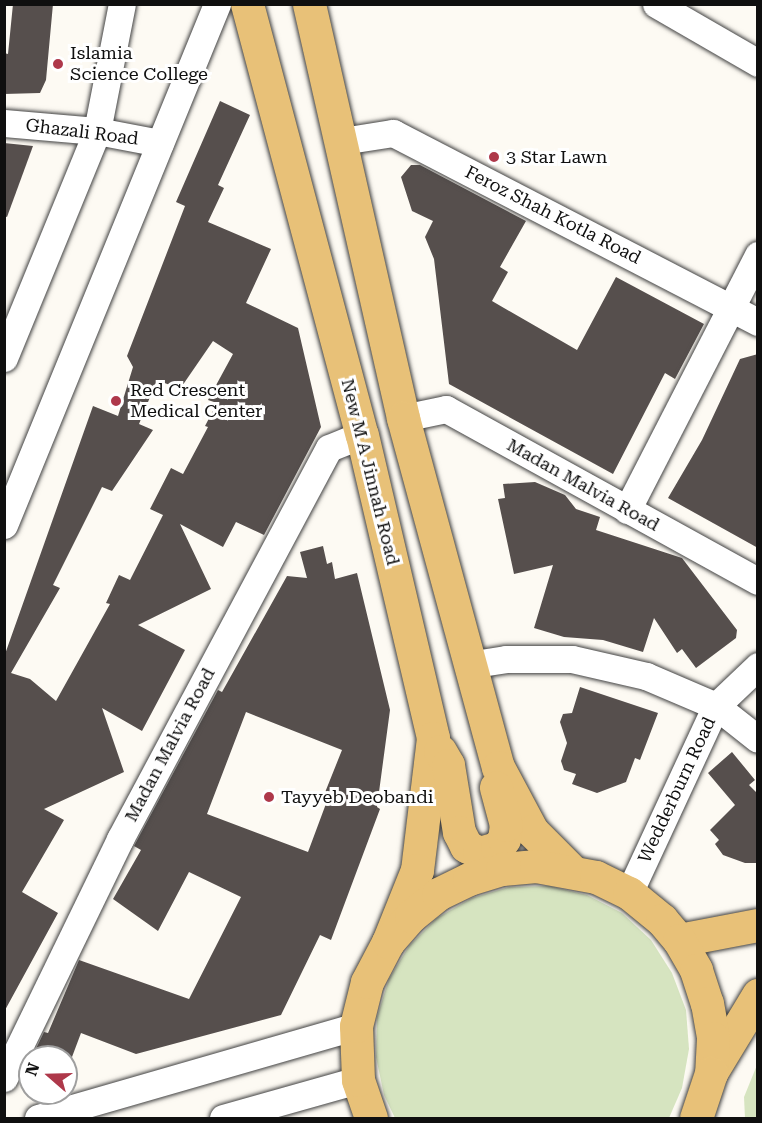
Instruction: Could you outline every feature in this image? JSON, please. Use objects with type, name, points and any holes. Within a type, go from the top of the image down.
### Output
[{"type":"main road","name":"New M A Jinnah Road","points":[[247,4],[362,435],[433,738],[417,870],[388,942]]},
{"type":"main road","points":[[309,4],[342,141],[403,418],[468,665],[498,767],[532,831],[571,870]]},
{"type":"main road","points":[[433,738],[447,765],[459,832],[466,846],[479,853],[497,848],[504,839],[506,825],[496,786],[498,767]]},
{"type":"main road","points":[[371,1119],[358,1080],[356,1026],[367,982],[388,942],[429,902],[469,879],[525,867],[571,870],[629,893],[679,940],[696,970],[707,1003],[713,1038],[711,1073],[701,1115]]},
{"type":"main road","points":[[679,940],[758,925]]},
{"type":"main road","points":[[711,1073],[758,995]]},
{"type":"street","points":[[8,342],[97,131],[122,4]]},
{"type":"street","points":[[4,525],[217,4]]},
{"type":"street","points":[[661,6],[758,63]]},
{"type":"street","name":"Ghazali Road","points":[[4,123],[97,131],[160,143]]},
{"type":"street","name":"Feroz Shah Kotla Road","points":[[342,141],[393,133],[758,322]]},
{"type":"street","points":[[627,510],[758,255]]},
{"type":"street","name":"Madan Malvia Road","points":[[403,418],[446,409],[758,581]]},
{"type":"street","name":"Madan Malvia Road","points":[[4,1078],[120,839],[329,448],[362,435]]},
{"type":"street","points":[[468,665],[506,659],[572,659],[646,676],[717,706],[758,739]]},
{"type":"street","name":"Wedderburn Road","points":[[629,893],[717,706],[758,666]]},
{"type":"street","points":[[38,1119],[356,1026]]},
{"type":"street","points":[[223,1119],[358,1080]]},
{"type":"green space","points":[[549,886],[587,895],[622,913],[651,940],[672,973],[686,1010],[689,1049],[682,1088],[669,1118],[395,1118],[384,1095],[376,1057],[377,1017],[389,979],[409,946],[437,918],[472,898],[509,887]]},
{"type":"green space","points":[[757,1065],[757,1118],[745,1118],[744,1097]]},
{"type":"building","points":[[13,4],[53,4],[46,80],[40,93],[4,94],[4,53],[8,54]]},
{"type":"building","points":[[220,101],[250,115],[218,185],[224,188],[208,222],[271,249],[246,303],[298,328],[321,427],[264,535],[236,522],[223,547],[180,524],[211,589],[138,625],[185,650],[142,731],[102,708],[124,772],[44,809],[64,820],[22,892],[58,913],[4,1012],[4,657],[93,406],[118,416],[133,367],[127,356],[185,206],[176,202]],"holes":[[[213,341],[233,354],[208,400],[217,403],[205,426],[208,427],[183,474],[171,468],[150,509],[163,515],[130,580],[119,575],[106,603],[110,604],[56,701],[30,679],[11,673],[60,588],[53,585],[102,487],[112,491],[153,430],[139,424],[157,380],[180,389]]]},
{"type":"building","points":[[4,143],[33,146],[7,217],[4,216]]},
{"type":"building","points":[[411,165],[420,165],[526,221],[500,267],[508,272],[492,301],[577,350],[616,277],[704,324],[675,379],[665,373],[613,474],[449,384],[434,259],[425,237],[433,221],[412,211],[401,177]]},
{"type":"building","points":[[758,354],[758,548],[668,498],[702,440],[740,359]]},
{"type":"building","points":[[535,482],[565,495],[576,509],[600,517],[596,530],[682,558],[737,630],[736,638],[696,668],[682,649],[677,653],[654,618],[643,652],[603,640],[564,637],[534,628],[553,565],[514,574],[498,499],[505,498],[503,484]]},
{"type":"building","points":[[323,546],[327,564],[332,562],[335,579],[357,573],[390,710],[377,807],[380,809],[331,940],[320,935],[281,1015],[136,1054],[81,1033],[76,1045],[38,1045],[44,1032],[48,1033],[79,960],[189,999],[241,897],[189,872],[158,931],[113,899],[141,850],[134,846],[218,690],[222,692],[287,576],[307,578],[300,552]],"holes":[[[246,712],[342,750],[322,800],[327,801],[308,852],[207,814]]]},
{"type":"building","points":[[580,687],[658,713],[640,760],[635,758],[626,782],[597,793],[572,784],[576,774],[564,770],[561,761],[567,743],[560,722],[563,714],[572,713]]},
{"type":"building","points":[[732,752],[755,780],[749,785],[758,794],[758,863],[745,863],[723,855],[715,844],[719,840],[710,830],[735,805],[708,773]]},
{"type":"place","name":"Islamia Science College","points":[[58,64]]},
{"type":"place","name":"3 Star Lawn","points":[[494,157]]},
{"type":"place","name":"Red Crescent Medical Center","points":[[116,401]]},
{"type":"place","name":"Tayyeb Deobandi","points":[[269,797]]}]
